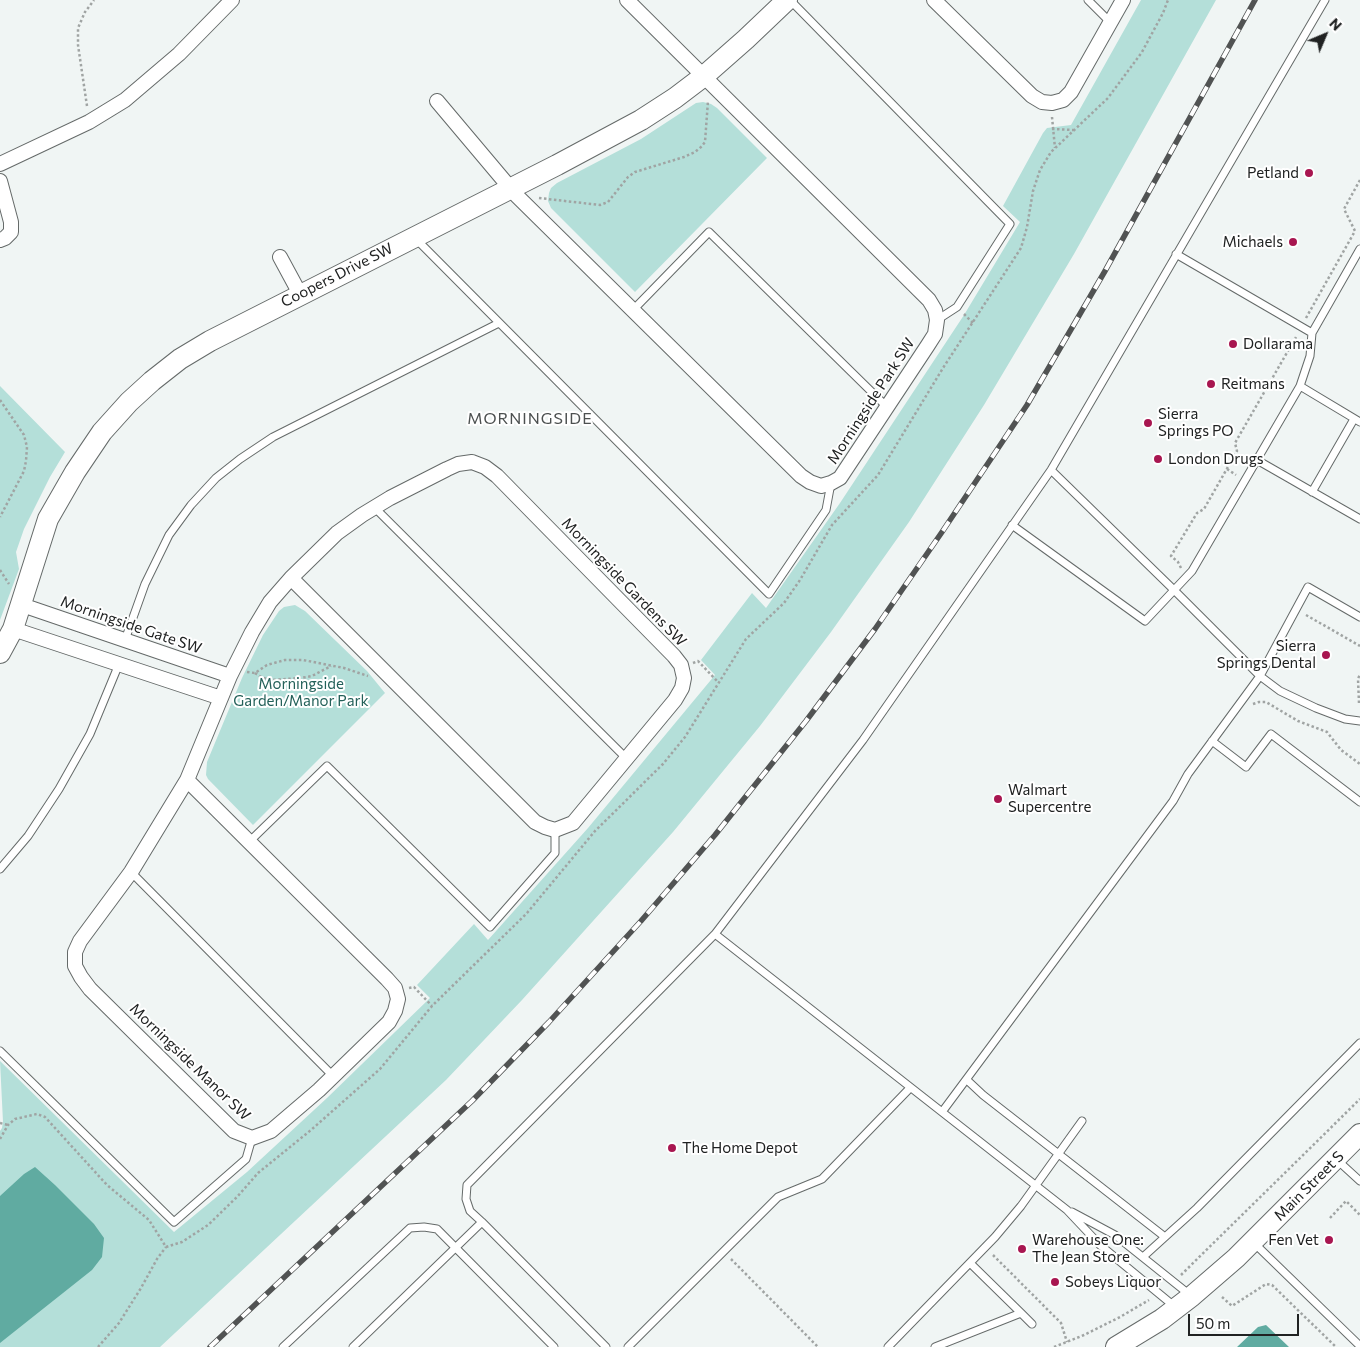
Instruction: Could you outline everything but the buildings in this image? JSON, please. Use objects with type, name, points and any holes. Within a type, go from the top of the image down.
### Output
[{"type":"street","points":[[0,164],[89,122],[125,100],[179,54],[232,0]]},
{"type":"street","points":[[628,0],[698,81],[929,300],[935,310],[937,320]]},
{"type":"street","name":"Coopers Drive SW","points":[[0,653],[13,629],[22,605],[32,566],[48,519],[75,472],[102,432],[129,402],[152,381],[180,359],[210,341],[414,237],[513,192],[641,120],[698,81],[789,0]]},
{"type":"street","points":[[934,0],[1032,96],[1042,102],[1052,103],[1063,100],[1071,92],[1123,0]]},
{"type":"street","name":"Morningside Park SW","points":[[436,101],[513,192],[801,476],[810,482],[821,486],[840,478],[935,334],[937,320]]},
{"type":"street","points":[[0,181],[11,222],[11,232],[0,240]]},
{"type":"street","points":[[280,257],[300,294]]},
{"type":"street","name":"Morningside Gardens SW","points":[[232,673],[252,632],[270,602],[291,578],[337,533],[398,494],[458,464],[472,462],[486,466],[674,656],[681,666],[684,678],[682,688],[675,700],[573,823],[555,830]]},
{"type":"street","points":[[291,578],[535,822],[545,828],[555,830]]},
{"type":"street","name":"Morningside Gate SW","points":[[22,605],[125,640],[232,673]]},
{"type":"street","points":[[13,629],[221,698]]},
{"type":"street","name":"Morningside Manor SW","points":[[232,673],[187,780],[131,872],[80,941],[75,952],[75,966],[80,977],[234,1132],[252,1138],[271,1132],[389,1022],[395,1011],[398,999],[395,988]]},
{"type":"street","points":[[187,780],[395,988]]},
{"type":"street","name":"Main Street S","points":[[1116,1347],[1162,1319],[1253,1242],[1360,1134]]},
{"type":"lane","points":[[789,0],[1010,224],[957,307],[937,320]]},
{"type":"lane","points":[[1088,0],[1110,22]]},
{"type":"lane","points":[[606,1347],[470,1211],[466,1199],[467,1185],[715,934],[863,740],[1051,470],[1324,0]]},
{"type":"lane","points":[[633,310],[709,232],[887,407]]},
{"type":"lane","points":[[414,237],[769,594],[826,510],[831,483]]},
{"type":"lane","points":[[1012,525],[1145,621],[1192,571],[1300,386],[1310,356],[1312,333],[1360,249]]},
{"type":"lane","points":[[1176,254],[1312,333]]},
{"type":"lane","points":[[125,640],[145,584],[169,536],[191,505],[216,478],[240,458],[273,437],[499,323]]},
{"type":"lane","points":[[1300,386],[1357,420],[1312,492]]},
{"type":"lane","points":[[1257,460],[1360,519]]},
{"type":"lane","points":[[1051,470],[1260,676],[1280,691],[1316,708],[1346,719],[1360,721]]},
{"type":"lane","points":[[374,508],[626,758]]},
{"type":"lane","points":[[942,1112],[1173,800],[1188,774],[1260,676],[1308,587],[1360,617]]},
{"type":"lane","points":[[0,870],[28,836],[59,790],[90,734],[119,664]]},
{"type":"lane","points":[[1212,741],[1246,767],[1271,734],[1360,802]]},
{"type":"lane","points":[[249,842],[327,766],[490,927],[555,853],[555,830]]},
{"type":"lane","points":[[131,872],[333,1076]]},
{"type":"lane","points":[[715,934],[1067,1210],[1100,1245],[1158,1293],[1184,1302]]},
{"type":"lane","points":[[1143,1257],[1197,1208],[1360,1043]]},
{"type":"lane","points":[[0,1051],[174,1222],[246,1159],[252,1138]]},
{"type":"lane","points":[[966,1080],[1165,1236]]},
{"type":"lane","points":[[628,1347],[778,1197],[822,1179],[910,1088]]},
{"type":"lane","points":[[888,1347],[970,1263],[1021,1206],[1082,1120]]},
{"type":"lane","points":[[1336,1159],[1360,1181]]},
{"type":"lane","points":[[1067,1210],[1115,1235],[1143,1257],[1174,1282],[1184,1302]]},
{"type":"lane","points":[[353,1347],[482,1222]]},
{"type":"lane","points":[[282,1347],[410,1228],[424,1227],[437,1229],[554,1347]]},
{"type":"lane","points":[[1253,1242],[1360,1346]]},
{"type":"lane","points":[[970,1263],[1032,1324]]},
{"type":"lane","points":[[936,1347],[1021,1313]]},
{"type":"path","points":[[88,110],[78,45],[78,28],[85,12],[94,0]]},
{"type":"path","points":[[98,1347],[119,1323],[166,1247],[182,1242],[208,1225],[258,1173],[311,1130],[380,1068],[432,1006],[527,913],[595,831],[663,764],[684,737],[746,639],[784,603],[837,519],[878,475],[943,368],[1021,248],[1033,192],[1040,170],[1055,148],[1108,98],[1142,52],[1168,0]]},
{"type":"path","points":[[513,192],[600,204],[608,202],[628,177],[635,172],[695,152],[705,142],[708,101],[698,81]]},
{"type":"path","points":[[1052,103],[1052,129],[1055,148]]},
{"type":"path","points":[[1052,129],[1075,130]]},
{"type":"path","points":[[1306,319],[1355,231],[1344,209],[1360,180]]},
{"type":"path","points":[[1182,570],[1178,562],[1171,556],[1197,513],[1204,509],[1237,451],[1235,443],[1297,335]]},
{"type":"path","points":[[0,400],[24,435],[27,447],[24,471],[0,517]]},
{"type":"path","points":[[1302,622],[1306,614],[1360,646]]},
{"type":"path","points":[[232,673],[255,673],[267,664],[285,660],[303,660],[344,668],[370,677]]},
{"type":"path","points":[[681,666],[698,661],[718,682]]},
{"type":"path","points":[[255,673],[260,677],[270,680],[301,678],[312,676],[331,666]]},
{"type":"path","points":[[1359,703],[1358,679],[1360,674]]},
{"type":"path","points":[[1238,706],[1266,702],[1298,721],[1328,732],[1341,750],[1360,764]]},
{"type":"path","points":[[395,988],[414,987],[432,1006]]},
{"type":"path","points":[[1174,1282],[1360,1100]]},
{"type":"path","points":[[0,1139],[8,1125],[15,1119],[37,1114],[45,1117],[107,1185],[149,1220],[166,1247]]},
{"type":"path","points":[[0,1123],[8,1125]]},
{"type":"path","points":[[1330,1218],[1346,1201],[1360,1214]]},
{"type":"path","points":[[985,1247],[1060,1323],[1067,1342]]},
{"type":"path","points":[[724,1252],[818,1347]]},
{"type":"path","points":[[1222,1297],[1232,1306],[1266,1284],[1272,1285],[1336,1347]]},
{"type":"path","points":[[1054,1347],[1120,1318],[1158,1293]]},
{"type":"green space","points":[[1141,0],[1216,0],[1074,254],[984,405],[909,522],[831,632],[760,726],[673,832],[522,1000],[446,1080],[160,1347],[0,1347],[0,1131],[3,1122],[0,1061],[174,1232],[247,1172],[327,1098],[430,998],[417,985],[474,924],[488,940],[588,828],[715,675],[701,660],[752,593],[766,608],[840,503],[964,315],[1020,222],[1003,206],[1043,133],[1047,128],[1071,125]]},
{"type":"green space","points":[[703,102],[717,108],[767,158],[635,292],[551,208],[548,201],[549,193],[551,188],[557,183],[641,139],[696,103]]},
{"type":"green space","points":[[0,386],[65,452],[24,529],[16,552],[19,569],[0,620]]},
{"type":"green space","name":"Morningside Garden/Manor Park","points":[[295,605],[305,611],[367,671],[385,693],[253,825],[208,779],[206,775],[207,762],[242,678],[263,635],[279,611],[284,607]]},
{"type":"shaded area","points":[[35,1167],[94,1224],[104,1238],[102,1257],[92,1270],[0,1343],[0,1196],[24,1174]]},
{"type":"shaded area","points":[[1266,1325],[1289,1347],[1237,1347],[1258,1327]]},
{"type":"railway","points":[[210,1347],[472,1101],[549,1022],[641,921],[715,835],[806,721],[875,629],[1027,405],[1105,271],[1255,0]]},
{"type":"place","name":"Petland","points":[[1309,173]]},
{"type":"place","name":"Michaels","points":[[1293,242]]},
{"type":"place","name":"Dollarama","points":[[1233,344]]},
{"type":"place","name":"Reitmans","points":[[1211,384]]},
{"type":"place","name":"Sierra Springs PO","points":[[1148,423]]},
{"type":"place","name":"London Drugs","points":[[1158,459]]},
{"type":"place","name":"Sierra Springs Dental","points":[[1326,655]]},
{"type":"place","name":"Walmart Supercentre","points":[[998,799]]},
{"type":"place","name":"The Home Depot","points":[[672,1148]]},
{"type":"place","name":"Fen Vet","points":[[1329,1240]]},
{"type":"place","name":"Warehouse One: The Jean Store","points":[[1022,1249]]},
{"type":"place","name":"Sobeys Liquor","points":[[1055,1282]]},
{"type":"district","name":"MORNINGSIDE","points":[[530,419]]}]
